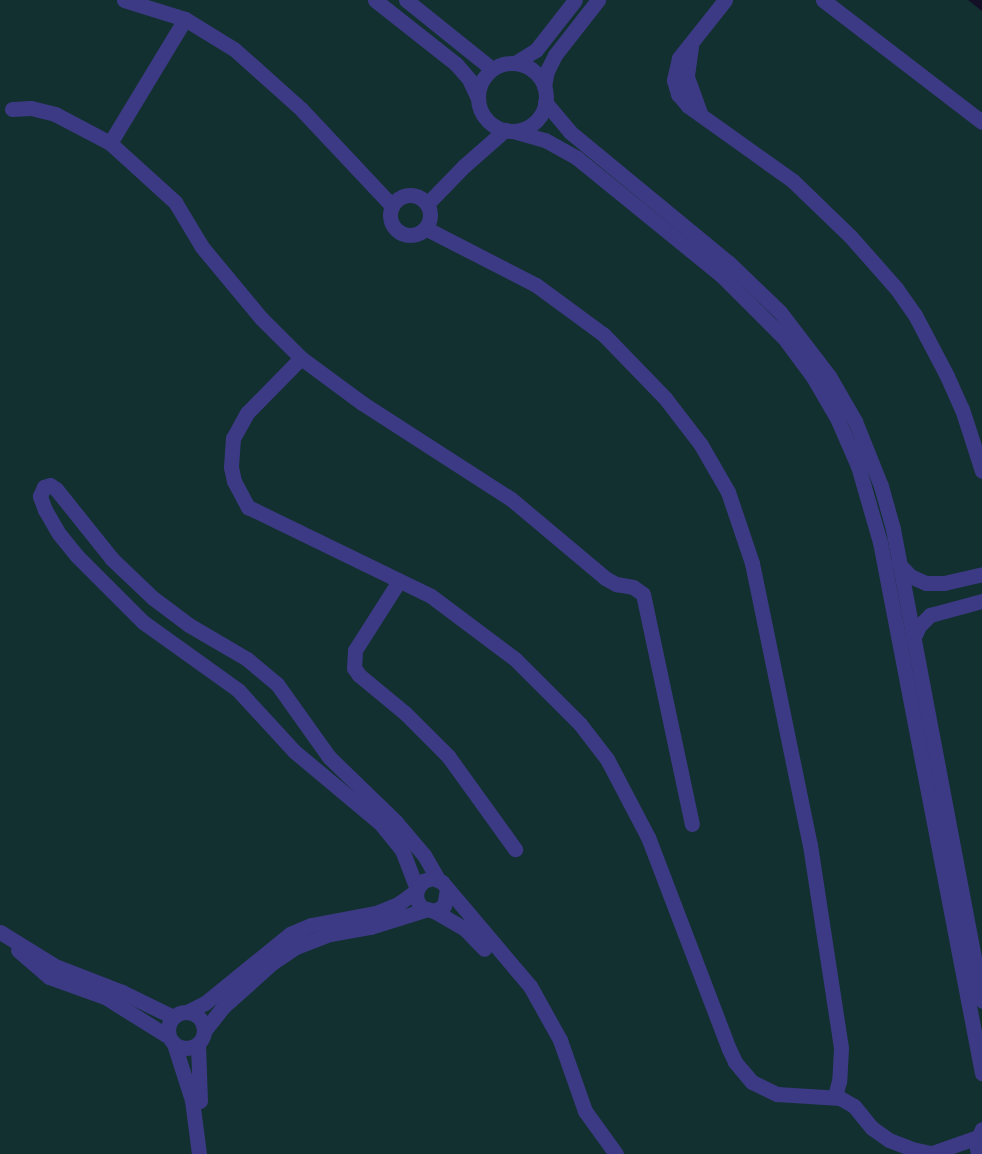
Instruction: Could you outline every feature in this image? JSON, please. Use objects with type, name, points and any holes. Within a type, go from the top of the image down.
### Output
[{"type":"street","points":[[124,0],[185,19],[216,36],[254,64],[301,109],[392,206]]},
{"type":"street","points":[[375,0],[456,64],[469,79],[486,118],[509,130],[545,140],[577,158],[722,276],[785,339],[813,377],[837,418],[858,466],[876,525],[982,1073]]},
{"type":"street","points":[[405,0],[492,69]]},
{"type":"street","points":[[478,98],[482,82],[492,69],[515,63],[536,50],[575,0]]},
{"type":"street","points":[[427,204],[469,161],[509,130],[534,122],[544,94],[547,71],[555,55],[598,0]]},
{"type":"street","points":[[725,0],[691,44],[687,77],[700,112],[793,181],[875,263],[915,315],[931,344],[977,439],[982,471]]},
{"type":"street","points":[[823,0],[982,122]]},
{"type":"street","points":[[110,143],[185,19]]},
{"type":"street","points":[[515,63],[530,68],[544,94],[570,132],[755,287],[814,354],[843,398],[865,442],[888,508],[982,1002]]},
{"type":"street","points":[[12,109],[31,108],[55,114],[110,143],[175,202],[202,247],[261,318],[301,358],[341,389],[511,499],[605,578],[616,584],[633,587],[642,594],[692,824]]},
{"type":"street","points":[[408,195],[418,197],[427,204],[429,219],[425,228],[414,234],[401,233],[390,218],[392,206],[396,200],[408,195]]},
{"type":"street","points":[[425,228],[536,285],[604,335],[665,398],[701,445],[728,492],[752,563],[810,845],[841,1048],[839,1081],[834,1096]]},
{"type":"street","points":[[301,358],[239,425],[230,452],[231,467],[237,487],[248,507],[431,596],[515,659],[559,702],[607,759],[648,837],[729,1049],[743,1074],[762,1089],[777,1094],[834,1096],[854,1106],[872,1128],[889,1140],[912,1149],[934,1153],[980,1133],[978,1154]]},
{"type":"street","points":[[604,1154],[574,1107],[548,1038],[528,1001],[472,936],[455,922],[417,902],[416,890],[402,850],[380,822],[294,751],[238,690],[143,622],[84,564],[52,522],[40,496],[44,487],[50,485],[56,489],[112,559],[153,598],[189,625],[247,658],[277,684],[329,757],[402,829],[442,884],[542,1004],[560,1040],[585,1111],[616,1154]]},
{"type":"street","points":[[898,562],[910,576],[926,583],[944,583],[982,574]]},
{"type":"street","points":[[399,581],[355,650],[354,668],[359,675],[405,712],[448,756],[515,849]]},
{"type":"street","points":[[913,639],[919,626],[930,615],[982,601]]},
{"type":"street","points":[[209,1154],[187,1077],[168,1027],[173,1017],[205,1003],[268,948],[290,934],[322,922],[376,914],[398,904],[416,890],[423,881],[442,884]]},
{"type":"street","points":[[5,936],[184,1048],[201,1037],[217,1012],[272,963],[296,947],[330,934],[370,927],[444,906],[442,884]]},
{"type":"street","points":[[73,980],[122,992],[173,1017]]},
{"type":"street","points":[[189,1011],[198,1016],[201,1037],[198,1079],[199,1154]]},
{"type":"green space","points":[[0,0],[968,0],[982,11],[982,1154],[0,1154]]}]
